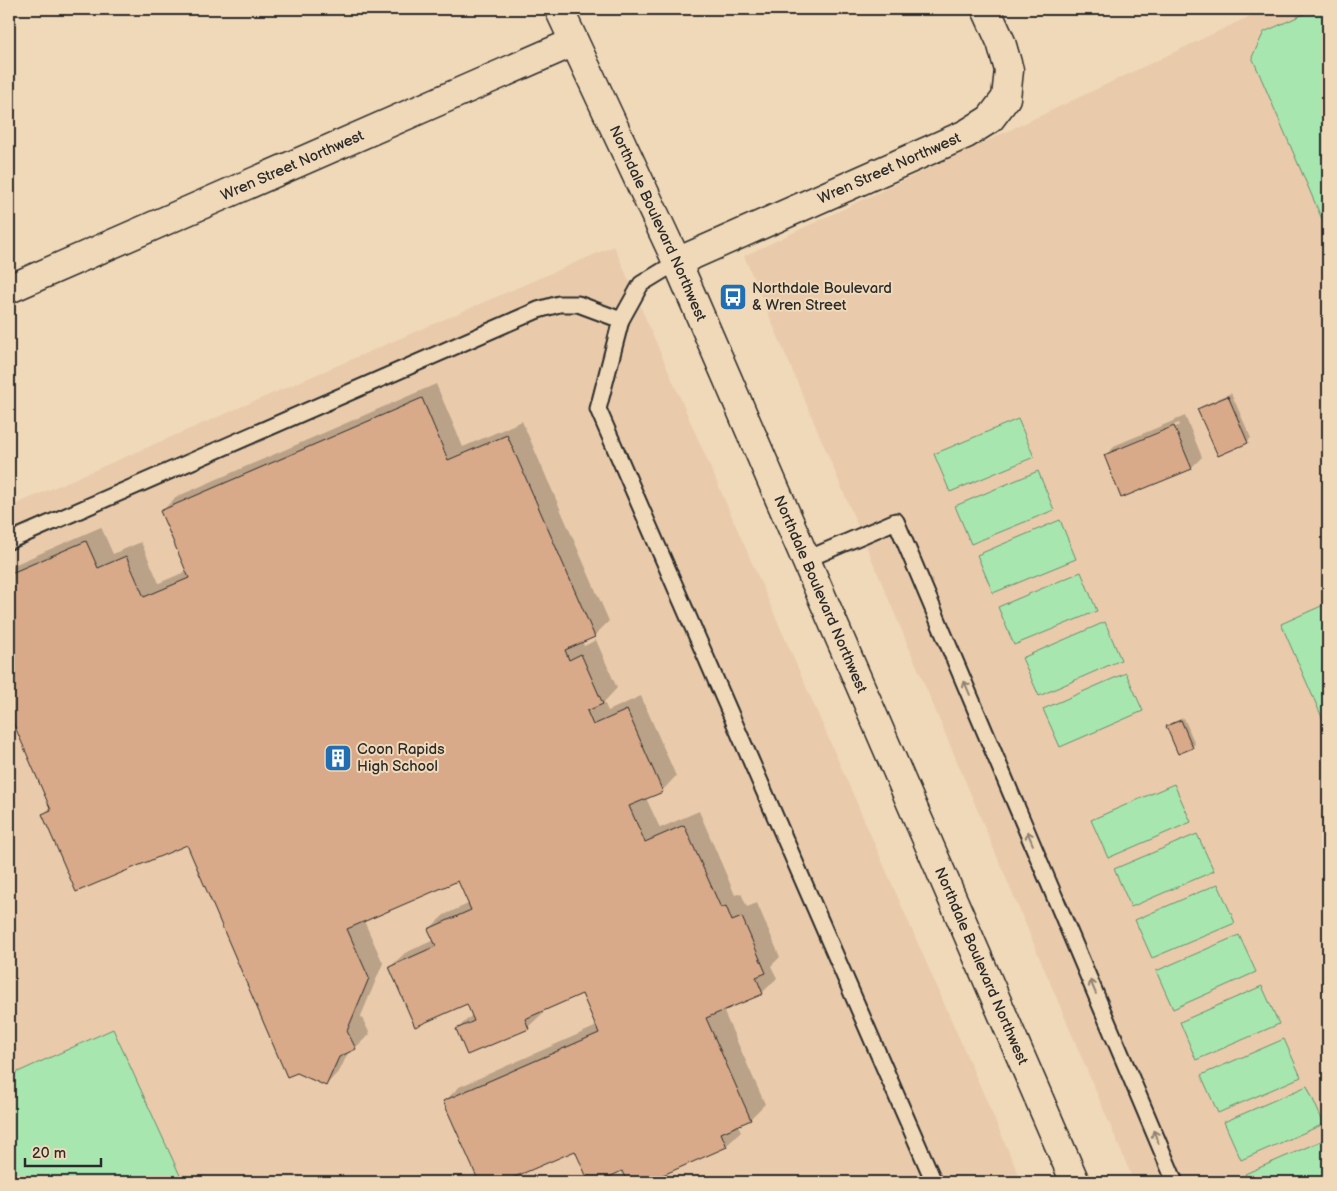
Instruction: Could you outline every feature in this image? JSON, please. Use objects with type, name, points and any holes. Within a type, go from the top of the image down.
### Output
[{"type":"street","name":"Northdale Boulevard Northwest","points":[[559,9],[677,262],[1075,1182]]},
{"type":"street","name":"Wren Street Northwest","points":[[677,262],[966,134],[990,119],[1006,98],[1009,70],[1001,42],[986,9]]},
{"type":"street","name":"Wren Street Northwest","points":[[9,289],[574,42]]},
{"type":"lane","points":[[677,262],[641,284],[621,320],[598,409],[934,1182]]},
{"type":"lane","points":[[9,541],[538,310],[559,304],[578,304],[621,320]]},
{"type":"lane","points":[[805,560],[896,521],[1175,1182]]},
{"type":"shaded area","points":[[1265,9],[1328,9],[1328,1182],[1134,1182],[744,256]]},
{"type":"shaded area","points":[[614,246],[1022,1182],[9,1182],[9,507]]},
{"type":"green space","points":[[1315,9],[1328,9],[1328,233],[1252,57],[1264,32]]},
{"type":"green space","points":[[1018,419],[1034,457],[950,492],[934,454]]},
{"type":"green space","points":[[1038,471],[1054,510],[971,544],[955,506]]},
{"type":"green space","points":[[1060,520],[1076,559],[993,593],[977,555]]},
{"type":"green space","points":[[1081,572],[1097,611],[1014,645],[998,607]]},
{"type":"green space","points":[[1328,603],[1328,731],[1281,624]]},
{"type":"green space","points":[[1105,622],[1121,660],[1039,696],[1022,658]]},
{"type":"green space","points":[[1126,673],[1143,711],[1060,747],[1043,709]]},
{"type":"green space","points":[[1174,784],[1191,822],[1108,858],[1091,820]]},
{"type":"green space","points":[[1197,834],[1214,871],[1131,907],[1114,869]]},
{"type":"green space","points":[[1218,884],[1235,923],[1152,958],[1135,920]]},
{"type":"green space","points":[[1239,935],[1256,972],[1173,1009],[1156,971]]},
{"type":"green space","points":[[1262,986],[1279,1024],[1196,1060],[1180,1022]]},
{"type":"green space","points":[[113,1029],[183,1182],[9,1182],[9,1076]]},
{"type":"green space","points":[[1284,1039],[1301,1077],[1218,1113],[1201,1075]]},
{"type":"green space","points":[[1307,1086],[1324,1124],[1241,1160],[1224,1122]]},
{"type":"green space","points":[[1328,1138],[1328,1182],[1249,1182],[1245,1174]]},
{"type":"building","points":[[1228,396],[1248,443],[1218,456],[1197,409]]},
{"type":"building","name":"Coon Rapids High School","points":[[422,398],[448,460],[507,435],[595,637],[565,650],[569,660],[581,654],[603,704],[587,711],[593,725],[627,710],[663,792],[629,806],[645,842],[684,825],[721,908],[726,906],[732,921],[742,917],[766,973],[756,977],[763,994],[706,1018],[751,1120],[721,1133],[727,1147],[647,1182],[627,1182],[622,1171],[598,1182],[589,1182],[575,1151],[503,1182],[479,1182],[443,1101],[599,1033],[582,994],[525,1019],[529,1029],[467,1055],[456,1029],[474,1021],[467,1004],[415,1027],[389,967],[436,946],[428,929],[471,910],[458,881],[347,929],[369,978],[347,1031],[356,1049],[339,1057],[326,1086],[297,1073],[287,1077],[187,845],[76,892],[42,814],[51,810],[9,713],[9,574],[86,541],[98,568],[126,556],[144,597],[189,578],[160,511]]},
{"type":"building","points":[[1174,426],[1192,469],[1121,498],[1104,455]]},
{"type":"building","points":[[1181,720],[1193,748],[1178,754],[1166,726]]},
{"type":"place","name":"Northdale Boulevard & Wren Street","points":[[733,297]]},
{"type":"place","name":"Coon Rapids High School","points":[[338,758]]}]
